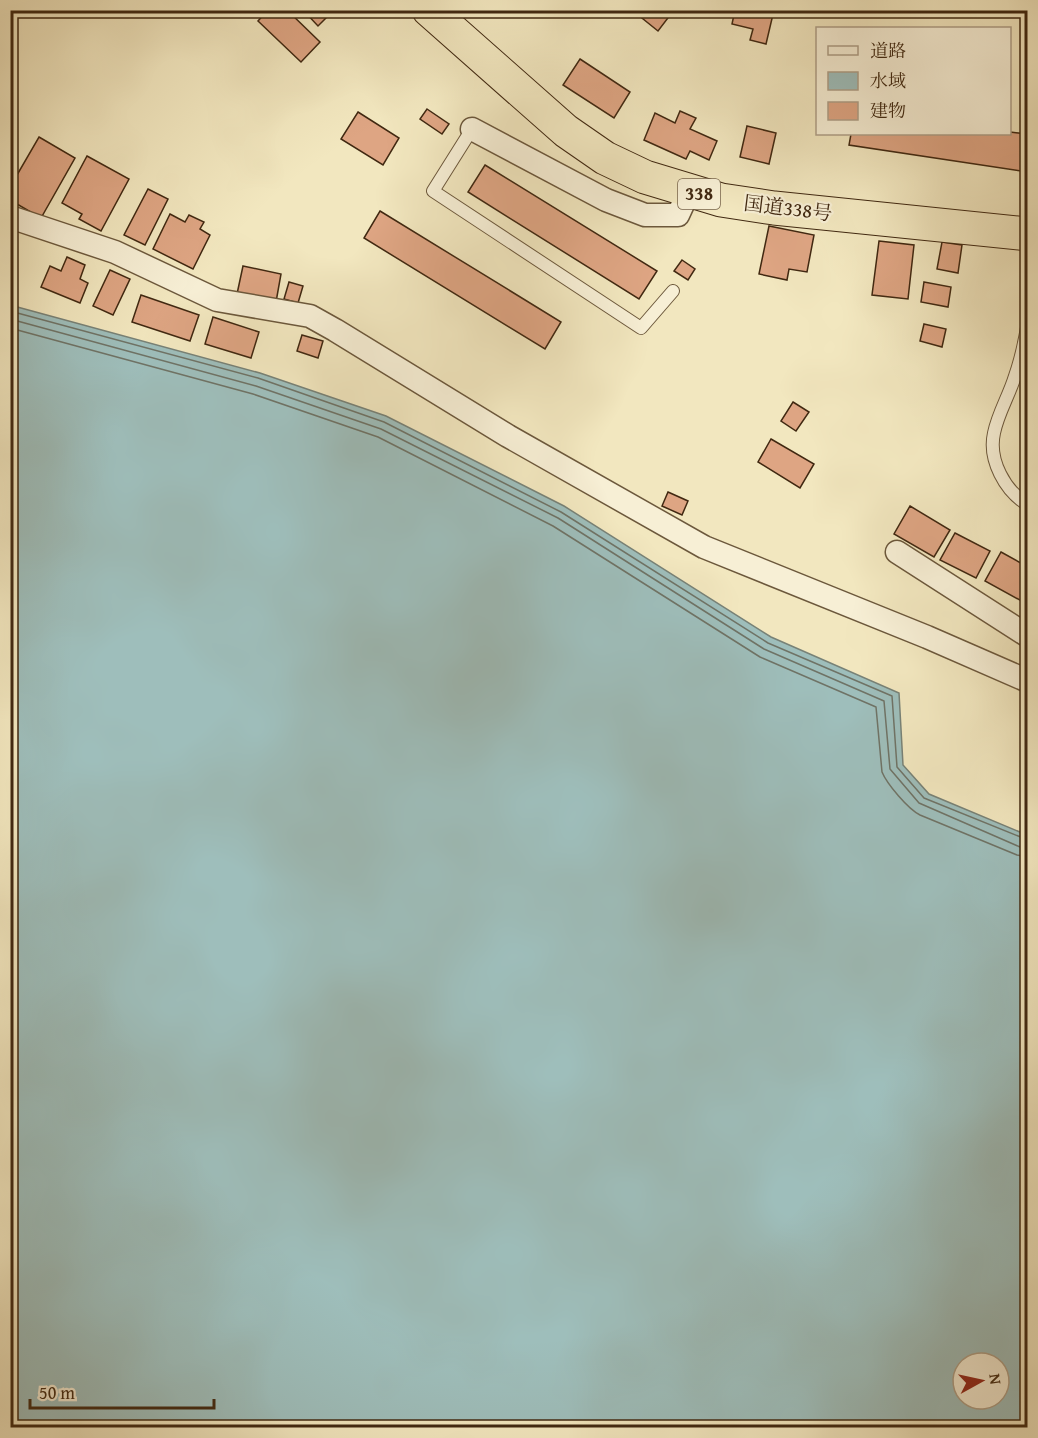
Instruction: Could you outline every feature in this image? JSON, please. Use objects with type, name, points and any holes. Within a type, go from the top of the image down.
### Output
[{"type":"highway","name":"国道338号","points":[[429,10],[576,138],[605,158],[645,177],[721,200],[774,208],[1028,234]]},
{"type":"street","points":[[472,129],[606,200],[645,216],[678,215],[690,191]]},
{"type":"street","points":[[10,217],[115,252],[217,300],[310,316],[508,436],[704,547],[927,637],[1024,673]]},
{"type":"street","points":[[897,552],[1028,636]]},
{"type":"lane","points":[[472,129],[433,191],[640,328],[673,291]]},
{"type":"lane","points":[[1028,322],[1014,378],[993,435],[994,459],[1004,483],[1028,505]]},
{"type":"water","points":[[10,305],[260,373],[386,416],[564,506],[771,637],[899,693],[903,765],[929,794],[1027,835],[1027,1427],[11,1427]]},
{"type":"building","points":[[268,10],[287,10],[320,42],[301,62],[258,21]]},
{"type":"building","points":[[303,10],[328,10],[331,13],[318,26]]},
{"type":"building","points":[[632,10],[674,10],[658,31]]},
{"type":"building","points":[[735,10],[774,10],[766,44],[750,40],[753,29],[732,24]]},
{"type":"building","points":[[580,59],[630,92],[614,118],[563,85]]},
{"type":"building","points":[[427,109],[449,124],[442,134],[420,119]]},
{"type":"building","points":[[680,111],[696,118],[690,129],[717,141],[709,160],[690,151],[686,159],[644,140],[655,113],[675,123]]},
{"type":"building","points":[[358,112],[399,138],[383,165],[341,139]]},
{"type":"building","points":[[747,126],[776,133],[769,164],[740,157]]},
{"type":"building","points":[[1011,132],[1028,134],[1028,172],[849,145],[851,135],[1011,135]]},
{"type":"building","points":[[39,137],[75,158],[41,218],[10,200],[10,187]]},
{"type":"building","points":[[87,156],[129,179],[101,231],[79,219],[82,214],[62,203]]},
{"type":"building","points":[[485,165],[657,271],[639,299],[468,192]]},
{"type":"building","points":[[148,189],[168,199],[145,245],[124,235]]},
{"type":"building","points":[[380,211],[561,322],[545,349],[364,238]]},
{"type":"building","points":[[170,214],[185,222],[189,215],[204,222],[200,229],[210,235],[193,269],[153,249]]},
{"type":"building","points":[[769,226],[814,235],[807,272],[789,269],[787,280],[759,274]]},
{"type":"building","points":[[879,241],[914,245],[908,299],[872,295]]},
{"type":"building","points":[[942,242],[962,245],[958,273],[937,269]]},
{"type":"building","points":[[67,257],[85,265],[80,279],[88,283],[80,303],[41,287],[50,266],[61,271]]},
{"type":"building","points":[[682,260],[695,269],[688,280],[674,271]]},
{"type":"building","points":[[243,266],[281,274],[276,302],[237,294]]},
{"type":"building","points":[[110,270],[130,279],[113,315],[93,306]]},
{"type":"building","points":[[289,282],[303,286],[298,303],[284,299]]},
{"type":"building","points":[[924,282],[951,287],[948,307],[921,302]]},
{"type":"building","points":[[141,295],[199,315],[190,341],[132,322]]},
{"type":"building","points":[[213,317],[259,332],[251,358],[205,344]]},
{"type":"building","points":[[924,324],[946,329],[942,347],[920,341]]},
{"type":"building","points":[[302,335],[323,341],[318,358],[297,351]]},
{"type":"building","points":[[793,402],[809,412],[796,431],[781,421]]},
{"type":"building","points":[[771,439],[814,464],[800,488],[758,462]]},
{"type":"building","points":[[668,492],[688,501],[682,515],[662,506]]},
{"type":"building","points":[[910,506],[950,530],[934,557],[894,534]]},
{"type":"building","points":[[955,533],[990,551],[976,578],[940,560]]},
{"type":"building","points":[[1001,552],[1028,567],[1027,604],[985,581]]}]
